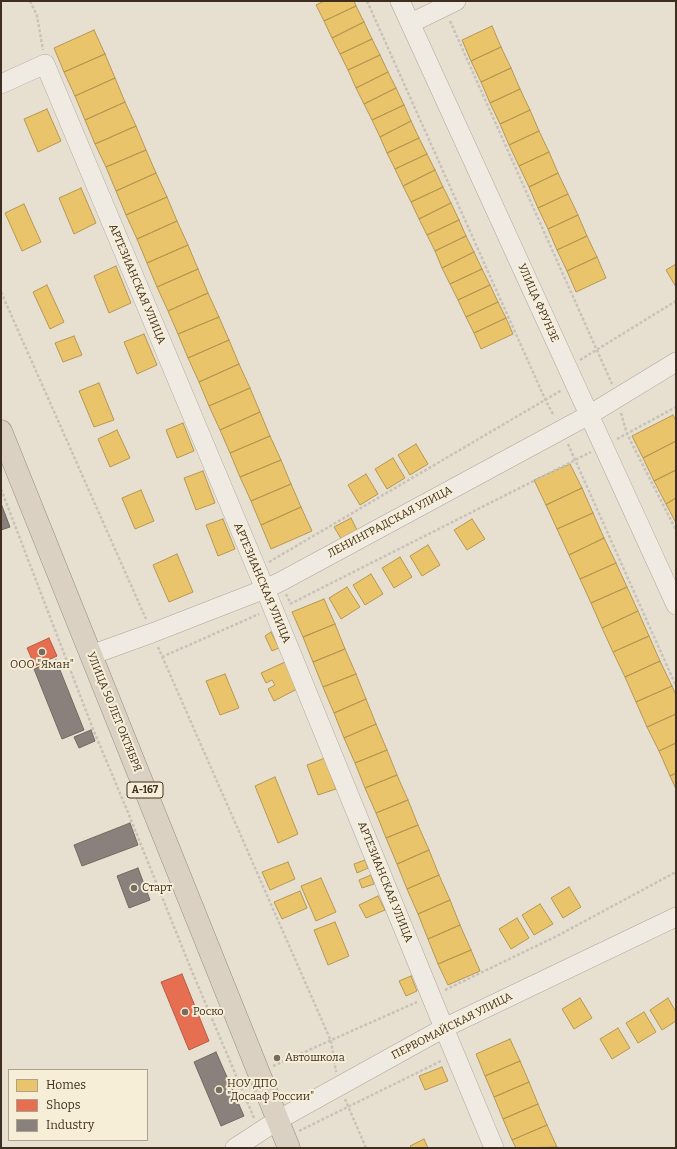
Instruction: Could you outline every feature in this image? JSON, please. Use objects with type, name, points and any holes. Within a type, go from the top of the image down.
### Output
[{"type":"highway","name":"УЛИЦА 50 ЛЕТ ОКТЯБРЯ","points":[[1,431],[259,1072],[278,1135]]},
{"type":"street","name":"УЛИЦА ФРУНЗЕ","points":[[400,1],[676,605]]},
{"type":"street","points":[[411,23],[450,4]]},
{"type":"street","points":[[1,84],[45,64]]},
{"type":"street","name":"АРТЕЗИАНСКАЯ УЛИЦА","points":[[45,64],[265,589],[454,1054],[494,1148]]},
{"type":"street","name":"ЛЕНИНГРАДСКАЯ УЛИЦА","points":[[91,655],[265,589],[562,430],[676,362]]},
{"type":"street","name":"ПЕРВОМАЙСКАЯ УЛИЦА","points":[[235,1148],[278,1135],[444,1028],[676,917]]},
{"type":"path","points":[[30,1],[37,16],[45,64]]},
{"type":"path","points":[[367,1],[545,399],[562,430],[676,686]]},
{"type":"path","points":[[450,4],[614,387],[627,434],[676,530]]},
{"type":"path","points":[[1,292],[331,1040]]},
{"type":"path","points":[[256,568],[271,561],[545,399],[597,349],[676,301]]},
{"type":"path","points":[[291,604],[604,446],[676,407]]},
{"type":"path","points":[[1,489],[93,729],[239,1082],[278,1135],[454,1054]]},
{"type":"path","points":[[162,657],[262,613]]},
{"type":"path","points":[[239,1082],[431,996],[557,936],[676,872]]},
{"type":"building: Homes","points":[[324,1],[354,1],[356,6],[324,21],[316,5]]},
{"type":"building: Homes","points":[[356,6],[364,22],[332,38],[324,21]]},
{"type":"building: Homes","points":[[364,22],[372,39],[340,54],[332,38]]},
{"type":"building: Homes","points":[[492,26],[501,47],[471,61],[462,40]]},
{"type":"building: Homes","points":[[94,30],[105,54],[64,72],[54,48]]},
{"type":"building: Homes","points":[[372,39],[380,55],[348,70],[340,54]]},
{"type":"building: Homes","points":[[501,47],[511,68],[481,82],[471,61]]},
{"type":"building: Homes","points":[[105,54],[115,78],[75,96],[64,72]]},
{"type":"building: Homes","points":[[380,55],[388,72],[356,88],[348,70]]},
{"type":"building: Homes","points":[[511,68],[520,89],[490,103],[481,82]]},
{"type":"building: Homes","points":[[388,72],[396,88],[364,104],[356,88]]},
{"type":"building: Homes","points":[[115,78],[125,102],[85,120],[75,96]]},
{"type":"building: Homes","points":[[396,88],[404,105],[372,120],[364,104]]},
{"type":"building: Homes","points":[[520,89],[530,110],[500,124],[490,103]]},
{"type":"building: Homes","points":[[125,102],[136,126],[95,144],[85,120]]},
{"type":"building: Homes","points":[[404,105],[411,121],[380,137],[372,120]]},
{"type":"building: Homes","points":[[47,109],[61,141],[38,152],[24,119]]},
{"type":"building: Homes","points":[[530,110],[539,131],[509,145],[500,124]]},
{"type":"building: Homes","points":[[411,121],[419,138],[387,153],[380,137]]},
{"type":"building: Homes","points":[[136,126],[146,150],[106,167],[95,144]]},
{"type":"building: Homes","points":[[539,131],[549,152],[519,166],[509,145]]},
{"type":"building: Homes","points":[[419,138],[427,154],[395,169],[387,153]]},
{"type":"building: Homes","points":[[146,150],[156,173],[116,191],[106,167]]},
{"type":"building: Homes","points":[[549,152],[558,173],[529,187],[519,166]]},
{"type":"building: Homes","points":[[427,154],[435,170],[403,186],[395,169]]},
{"type":"building: Homes","points":[[435,170],[443,187],[411,202],[403,186]]},
{"type":"building: Homes","points":[[156,173],[167,197],[126,215],[116,191]]},
{"type":"building: Homes","points":[[558,173],[568,194],[538,208],[529,187]]},
{"type":"building: Homes","points":[[443,187],[451,203],[419,219],[411,202]]},
{"type":"building: Homes","points":[[81,188],[96,223],[74,234],[59,198]]},
{"type":"building: Homes","points":[[568,194],[578,215],[548,229],[538,208]]},
{"type":"building: Homes","points":[[167,197],[177,221],[137,239],[126,215]]},
{"type":"building: Homes","points":[[451,203],[459,220],[427,235],[419,219]]},
{"type":"building: Homes","points":[[24,204],[41,242],[22,251],[5,213]]},
{"type":"building: Homes","points":[[578,215],[587,236],[557,250],[548,229]]},
{"type":"building: Homes","points":[[459,220],[466,236],[435,251],[427,235]]},
{"type":"building: Homes","points":[[177,221],[188,245],[147,263],[137,239]]},
{"type":"building: Homes","points":[[466,236],[474,252],[442,268],[435,251]]},
{"type":"building: Homes","points":[[587,236],[597,257],[567,271],[557,250]]},
{"type":"building: Homes","points":[[188,245],[198,269],[157,287],[147,263]]},
{"type":"building: Homes","points":[[474,252],[482,269],[450,284],[442,268]]},
{"type":"building: Homes","points":[[597,257],[606,278],[576,292],[567,271]]},
{"type":"building: Homes","points":[[676,264],[676,287],[666,270]]},
{"type":"building: Homes","points":[[116,266],[131,303],[109,313],[94,276]]},
{"type":"building: Homes","points":[[198,269],[208,293],[168,311],[157,287]]},
{"type":"building: Homes","points":[[482,269],[490,285],[458,300],[450,284]]},
{"type":"building: Homes","points":[[47,285],[64,322],[50,329],[33,292]]},
{"type":"building: Homes","points":[[490,285],[498,302],[466,317],[458,300]]},
{"type":"building: Homes","points":[[208,293],[219,317],[178,334],[168,311]]},
{"type":"building: Homes","points":[[498,302],[506,318],[474,333],[466,317]]},
{"type":"building: Homes","points":[[219,317],[229,340],[188,358],[178,334]]},
{"type":"building: Homes","points":[[506,318],[513,334],[481,349],[474,333]]},
{"type":"building: Homes","points":[[144,334],[157,365],[137,374],[124,342]]},
{"type":"building: Homes","points":[[74,336],[82,355],[63,362],[55,343]]},
{"type":"building: Homes","points":[[229,340],[239,364],[199,382],[188,358]]},
{"type":"building: Homes","points":[[239,364],[250,388],[209,406],[199,382]]},
{"type":"building: Homes","points":[[99,383],[114,420],[94,427],[79,391]]},
{"type":"building: Homes","points":[[250,388],[260,412],[220,430],[209,406]]},
{"type":"building: Homes","points":[[260,412],[270,436],[230,453],[220,430]]},
{"type":"building: Homes","points":[[673,415],[676,421],[676,441],[643,458],[632,436]]},
{"type":"building: Homes","points":[[183,423],[194,451],[177,458],[166,430]]},
{"type":"building: Homes","points":[[117,430],[130,458],[110,467],[98,439]]},
{"type":"building: Homes","points":[[270,436],[281,460],[240,477],[230,453]]},
{"type":"building: Homes","points":[[676,441],[676,470],[654,481],[643,458]]},
{"type":"building: Homes","points":[[416,444],[428,464],[410,475],[398,455]]},
{"type":"building: Homes","points":[[393,458],[405,478],[387,489],[375,469]]},
{"type":"building: Homes","points":[[281,460],[291,484],[251,501],[240,477]]},
{"type":"building: Homes","points":[[570,464],[582,488],[546,505],[534,480]]},
{"type":"building: Homes","points":[[676,470],[676,498],[666,504],[654,481]]},
{"type":"building: Homes","points":[[203,471],[215,503],[196,510],[184,478]]},
{"type":"building: Homes","points":[[366,474],[378,494],[360,505],[348,485]]},
{"type":"building: Homes","points":[[291,484],[301,507],[261,525],[251,501]]},
{"type":"building: Homes","points":[[582,488],[593,513],[557,529],[546,505]]},
{"type":"building: Homes","points":[[141,490],[154,521],[135,529],[122,498]]},
{"type":"building: Homes","points":[[676,498],[676,523],[666,504]]},
{"type":"building: Homes","points":[[301,507],[312,531],[271,549],[261,525]]},
{"type":"building: Homes","points":[[593,513],[604,538],[569,555],[557,529]]},
{"type":"building: Homes","points":[[351,518],[359,534],[343,542],[334,527]]},
{"type":"building: Homes","points":[[223,519],[235,549],[218,556],[206,525]]},
{"type":"building: Homes","points":[[472,519],[485,539],[467,550],[454,530]]},
{"type":"building: Homes","points":[[604,538],[616,563],[580,579],[569,555]]},
{"type":"building: Homes","points":[[428,545],[440,565],[422,576],[410,556]]},
{"type":"building: Homes","points":[[177,554],[193,592],[169,602],[153,565]]},
{"type":"building: Homes","points":[[400,557],[412,577],[394,588],[382,568]]},
{"type":"building: Homes","points":[[616,563],[627,587],[591,603],[580,579]]},
{"type":"building: Homes","points":[[371,574],[383,594],[365,605],[353,585]]},
{"type":"building: Homes","points":[[347,587],[360,607],[341,619],[329,598]]},
{"type":"building: Homes","points":[[627,587],[638,611],[602,628],[591,603]]},
{"type":"building: Homes","points":[[324,599],[335,624],[303,637],[292,612]]},
{"type":"building: Homes","points":[[638,611],[649,636],[613,652],[602,628]]},
{"type":"building: Homes","points":[[335,624],[345,649],[313,662],[303,637]]},
{"type":"building: Homes","points":[[271,632],[279,648],[272,651],[265,636]]},
{"type":"building: Homes","points":[[649,636],[660,661],[625,677],[613,652]]},
{"type":"building: Homes","points":[[345,649],[356,674],[323,687],[313,662]]},
{"type":"building: Homes","points":[[660,661],[672,686],[636,702],[625,677]]},
{"type":"building: Homes","points":[[285,662],[297,689],[274,701],[268,689],[275,685],[272,680],[266,683],[261,673]]},
{"type":"building: Homes","points":[[225,674],[239,708],[220,715],[206,681]]},
{"type":"building: Homes","points":[[356,674],[366,699],[334,713],[323,687]]},
{"type":"building: Homes","points":[[672,686],[676,695],[676,714],[647,727],[636,702]]},
{"type":"building: Homes","points":[[366,699],[376,724],[344,738],[334,713]]},
{"type":"building: Homes","points":[[676,714],[676,743],[659,751],[647,727]]},
{"type":"building: Homes","points":[[376,724],[387,750],[355,763],[344,738]]},
{"type":"building: Homes","points":[[676,743],[676,773],[670,776],[659,751]]},
{"type":"building: Homes","points":[[387,750],[397,775],[365,788],[355,763]]},
{"type":"building: Homes","points":[[325,758],[336,789],[318,795],[307,765]]},
{"type":"building: Homes","points":[[676,773],[676,789],[670,776]]},
{"type":"building: Homes","points":[[397,775],[408,800],[376,813],[365,788]]},
{"type":"building: Homes","points":[[275,777],[298,834],[278,843],[255,786]]},
{"type":"building: Homes","points":[[408,800],[418,825],[386,838],[376,813]]},
{"type":"building: Homes","points":[[418,825],[429,850],[397,864],[386,838]]},
{"type":"building: Homes","points":[[429,850],[439,875],[407,889],[397,864]]},
{"type":"building: Homes","points":[[365,860],[368,868],[357,873],[354,864]]},
{"type":"building: Homes","points":[[288,862],[295,879],[270,890],[262,872]]},
{"type":"building: Homes","points":[[371,875],[374,884],[362,888],[359,880]]},
{"type":"building: Homes","points":[[439,875],[450,900],[418,914],[407,889]]},
{"type":"building: Homes","points":[[321,878],[336,912],[316,921],[301,886]]},
{"type":"building: Homes","points":[[569,887],[581,907],[563,918],[551,898]]},
{"type":"building: Homes","points":[[300,891],[307,908],[282,919],[274,902]]},
{"type":"building: Homes","points":[[378,896],[385,910],[366,918],[359,905]]},
{"type":"building: Homes","points":[[450,900],[460,925],[428,939],[418,914]]},
{"type":"building: Homes","points":[[540,904],[553,924],[534,935],[522,915]]},
{"type":"building: Homes","points":[[517,918],[529,938],[511,949],[499,929]]},
{"type":"building: Homes","points":[[335,922],[349,956],[328,965],[314,930]]},
{"type":"building: Homes","points":[[460,925],[471,950],[438,964],[428,939]]},
{"type":"building: Homes","points":[[471,950],[480,971],[448,985],[438,964]]},
{"type":"building: Homes","points":[[411,976],[417,991],[406,996],[399,981]]},
{"type":"building: Homes","points":[[580,998],[592,1018],[574,1029],[562,1009]]},
{"type":"building: Homes","points":[[668,998],[676,1012],[676,1021],[662,1030],[650,1010]]},
{"type":"building: Homes","points":[[644,1012],[656,1032],[638,1043],[626,1023]]},
{"type":"building: Homes","points":[[618,1028],[630,1048],[612,1059],[600,1039]]},
{"type":"building: Homes","points":[[510,1039],[520,1061],[485,1076],[476,1054]]},
{"type":"building: Homes","points":[[520,1061],[529,1082],[494,1097],[485,1076]]},
{"type":"building: Homes","points":[[442,1067],[448,1081],[425,1090],[419,1076]]},
{"type":"building: Homes","points":[[529,1082],[538,1104],[503,1119],[494,1097]]},
{"type":"building: Homes","points":[[538,1104],[547,1125],[512,1140],[503,1119]]},
{"type":"building: Homes","points":[[547,1125],[557,1147],[516,1148],[512,1140]]},
{"type":"building: Homes","points":[[424,1139],[428,1148],[412,1148],[410,1146]]},
{"type":"building: Shops","name":"ООО \"Яман\"","points":[[49,638],[57,656],[35,666],[27,648]]},
{"type":"building: Shops","name":"Роско","points":[[182,974],[209,1041],[189,1050],[161,982]]},
{"type":"building: Industry","points":[[2,506],[10,527],[1,530],[1,507]]},
{"type":"building: Industry","points":[[56,660],[84,730],[62,739],[34,669]]},
{"type":"building: Industry","points":[[91,730],[95,741],[79,748],[74,737]]},
{"type":"building: Industry","points":[[130,823],[138,845],[82,866],[74,845]]},
{"type":"building: Industry","name":"Старт","points":[[138,868],[150,900],[129,908],[117,876]]},
{"type":"building: Industry","name":"НОУ ДПО \"Досааф России\"","points":[[216,1052],[244,1116],[221,1126],[194,1062]]},
{"type":"place","name":"ООО \"Яман\"","points":[[42,652]]},
{"type":"place","name":"Старт","points":[[134,888]]},
{"type":"place","name":"Роско","points":[[185,1012]]},
{"type":"place","name":"Автошкола","points":[[277,1058]]},
{"type":"place","name":"НОУ ДПО \"Досааф России\"","points":[[219,1090]]}]
